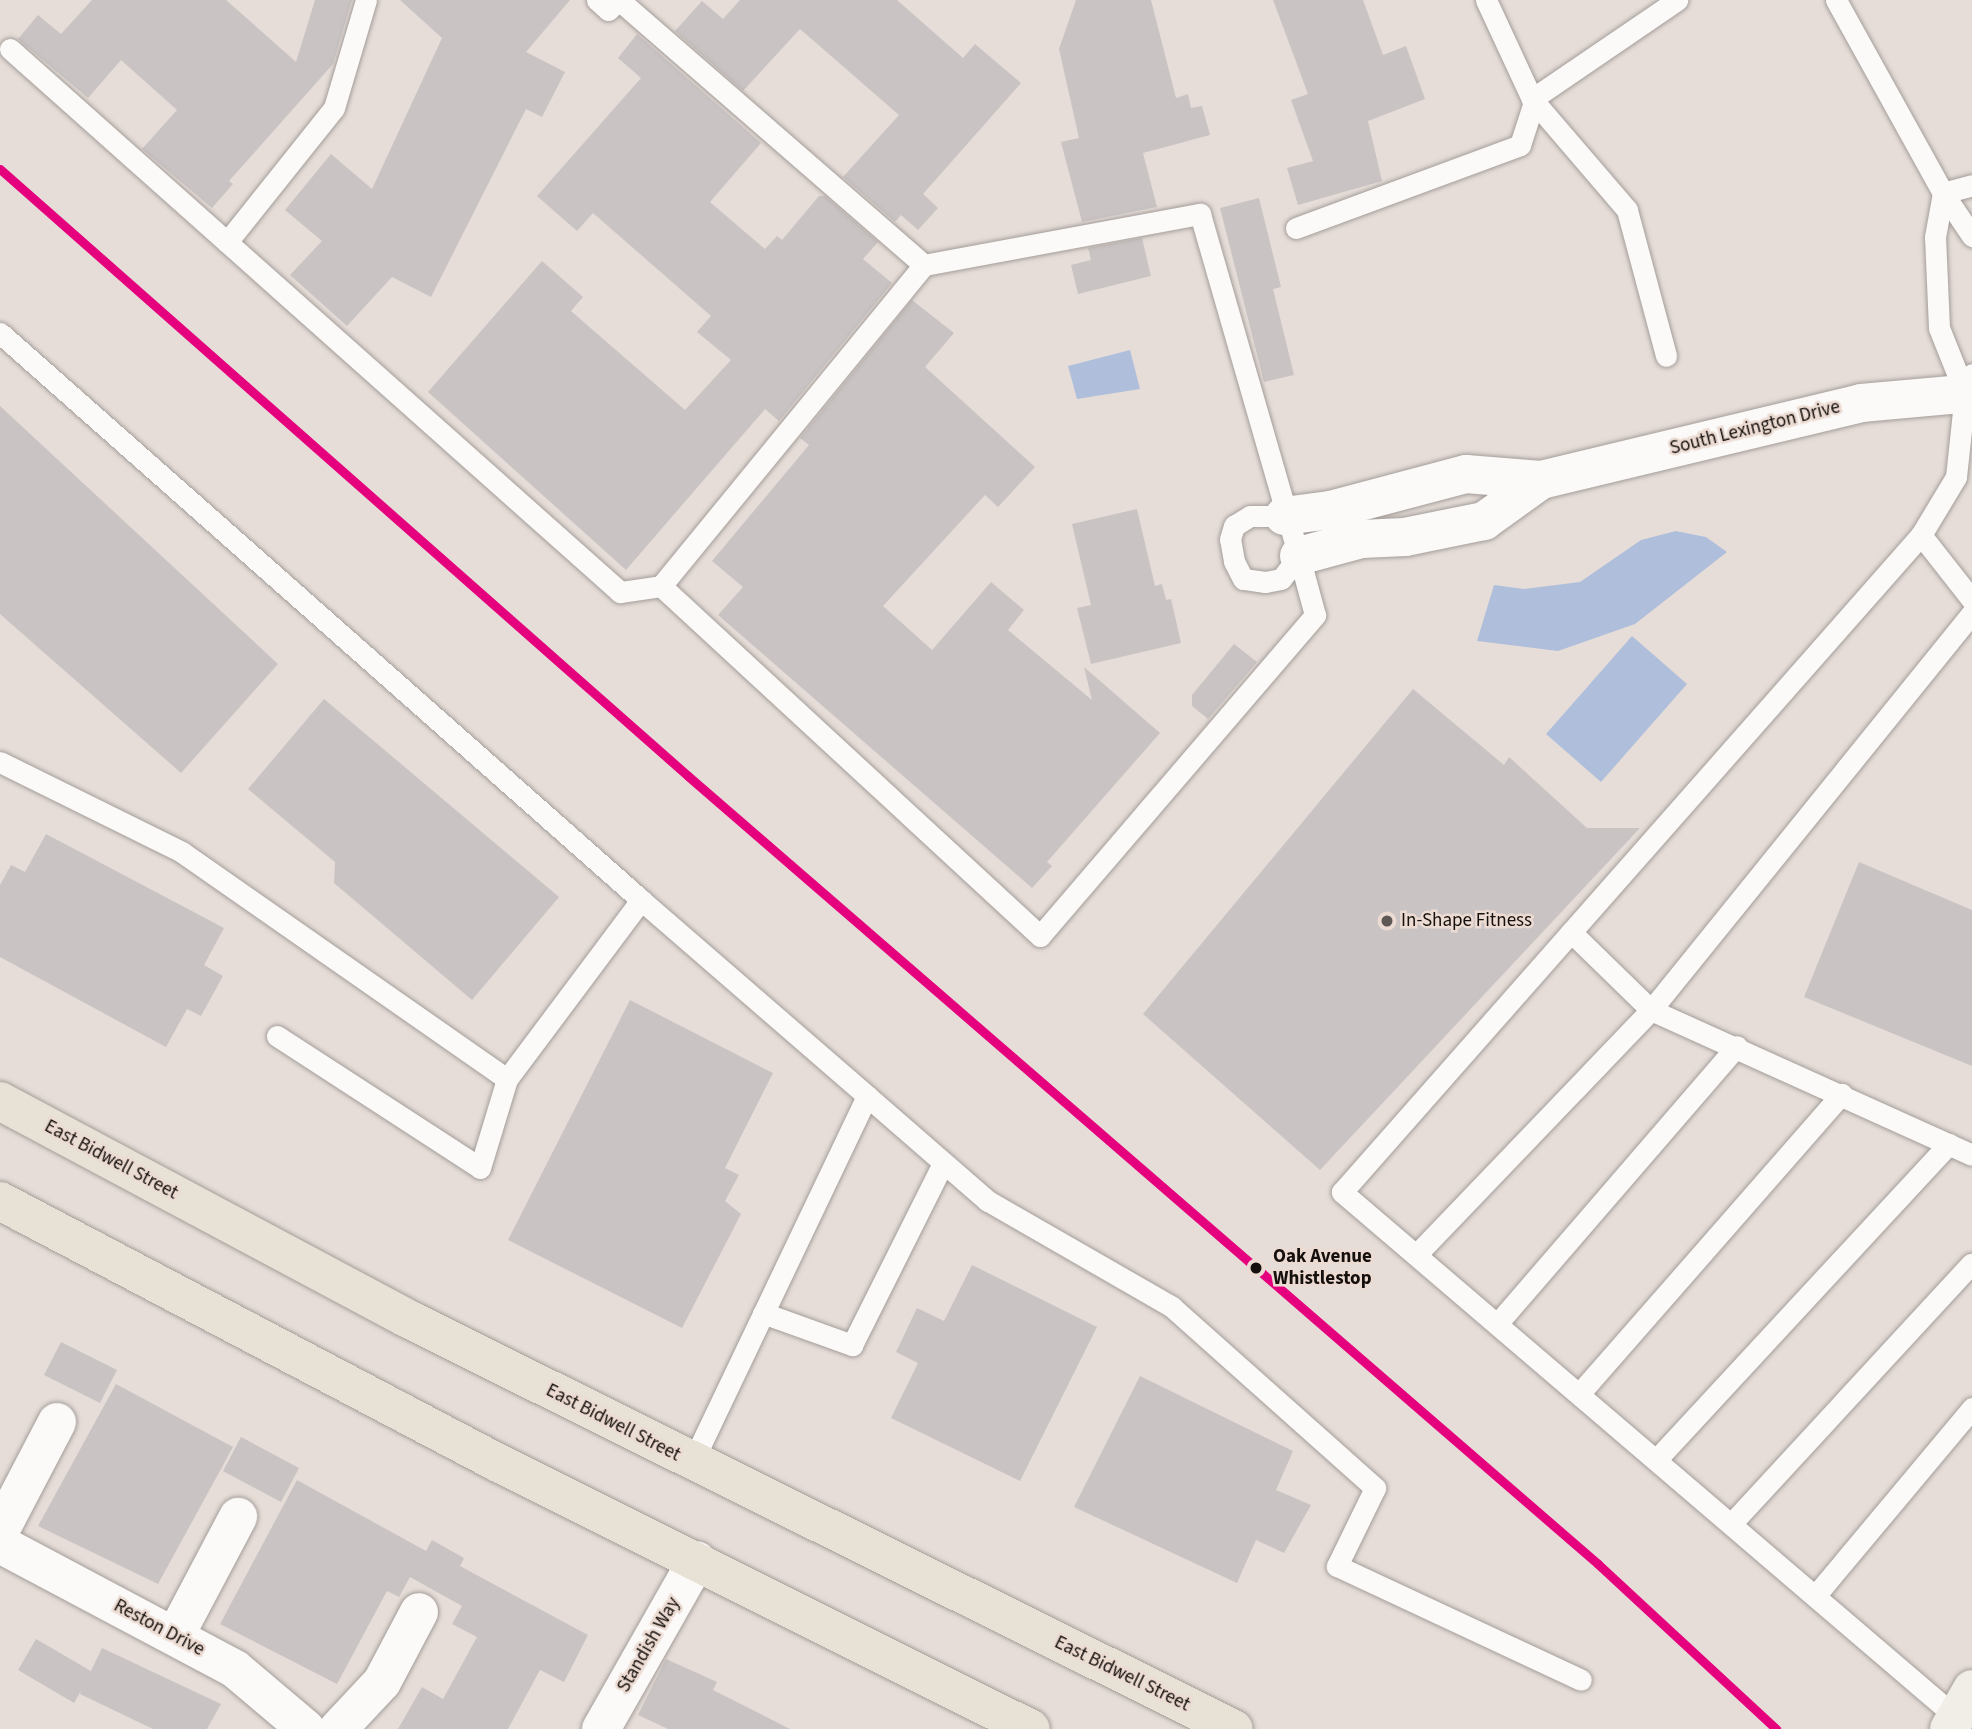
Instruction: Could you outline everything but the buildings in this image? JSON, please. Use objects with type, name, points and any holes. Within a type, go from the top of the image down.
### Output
[{"type":"main road","name":"East Bidwell Street","points":[[0,1101],[405,1318],[692,1463],[1234,1729]]},
{"type":"main road","points":[[0,1200],[500,1464],[1031,1729]]},
{"type":"street","name":"South Lexington Drive","points":[[1284,516],[1330,510],[1466,474],[1541,480],[1861,403],[1970,387]]},
{"type":"street","name":"South Lexington Drive","points":[[1299,556],[1361,539],[1405,537],[1483,521],[1541,480]]},
{"type":"street","points":[[0,1531],[57,1422]]},
{"type":"street","points":[[175,1636],[239,1517]]},
{"type":"street","name":"Reston Drive","points":[[0,1545],[175,1636],[245,1676],[306,1729]]},
{"type":"street","name":"Standish Way","points":[[601,1729],[697,1560]]},
{"type":"street","points":[[338,1729],[382,1682],[419,1612]]},
{"type":"lane","points":[[227,242],[334,108],[366,0]]},
{"type":"lane","points":[[597,0],[608,10],[619,0],[924,265]]},
{"type":"lane","points":[[1486,0],[1533,101],[1627,210],[1666,356]]},
{"type":"lane","points":[[1296,228],[1520,145],[1533,101],[1677,0]]},
{"type":"lane","points":[[1836,0],[1943,193],[1972,236]]},
{"type":"lane","points":[[10,50],[620,592],[661,586],[924,265],[1200,214],[1284,516],[1299,556],[1315,615],[1040,936],[661,586]]},
{"type":"lane","points":[[1943,193],[1972,185]]},
{"type":"lane","points":[[1943,193],[1935,237],[1939,328],[1970,387],[1956,477],[1921,535],[1342,1192],[1815,1596],[1959,1712]]},
{"type":"lane","points":[[0,332],[641,900],[988,1201],[1172,1307],[1375,1488],[1337,1566],[1581,1680]]},
{"type":"lane","points":[[1284,516],[1250,516],[1234,526],[1230,539],[1234,561],[1243,579],[1265,582],[1281,579],[1299,556]]},
{"type":"lane","points":[[1921,535],[1972,600]]},
{"type":"lane","points":[[1416,1255],[1651,1010],[1972,613]]},
{"type":"lane","points":[[0,762],[183,852],[507,1079]]},
{"type":"lane","points":[[277,1035],[480,1168],[507,1079],[641,900]]},
{"type":"lane","points":[[1571,932],[1651,1010],[1737,1046],[1972,1155]]},
{"type":"lane","points":[[1497,1324],[1737,1046]]},
{"type":"lane","points":[[1579,1394],[1842,1094]]},
{"type":"lane","points":[[692,1463],[867,1096]]},
{"type":"lane","points":[[1656,1460],[1949,1144]]},
{"type":"lane","points":[[763,1313],[852,1345],[943,1163]]},
{"type":"lane","points":[[1731,1524],[1972,1264]]},
{"type":"lane","points":[[1815,1596],[1972,1408]]},
{"type":"water","points":[[1130,350],[1140,389],[1077,399],[1068,366]]},
{"type":"water","points":[[1676,531],[1706,537],[1727,552],[1635,624],[1558,651],[1477,641],[1494,585],[1524,589],[1580,582],[1641,540]]},
{"type":"water","points":[[1632,636],[1687,684],[1601,782],[1546,734]]},
{"type":"railway","points":[[0,169],[688,776]]},
{"type":"transit line","points":[[0,169],[688,776],[1598,1564],[1776,1729]]},
{"type":"place","name":"In-Shape Fitness","points":[[1387,921]]},
{"type":"place","name":"Oak Avenue Whistlestop","points":[[1256,1268]]}]
